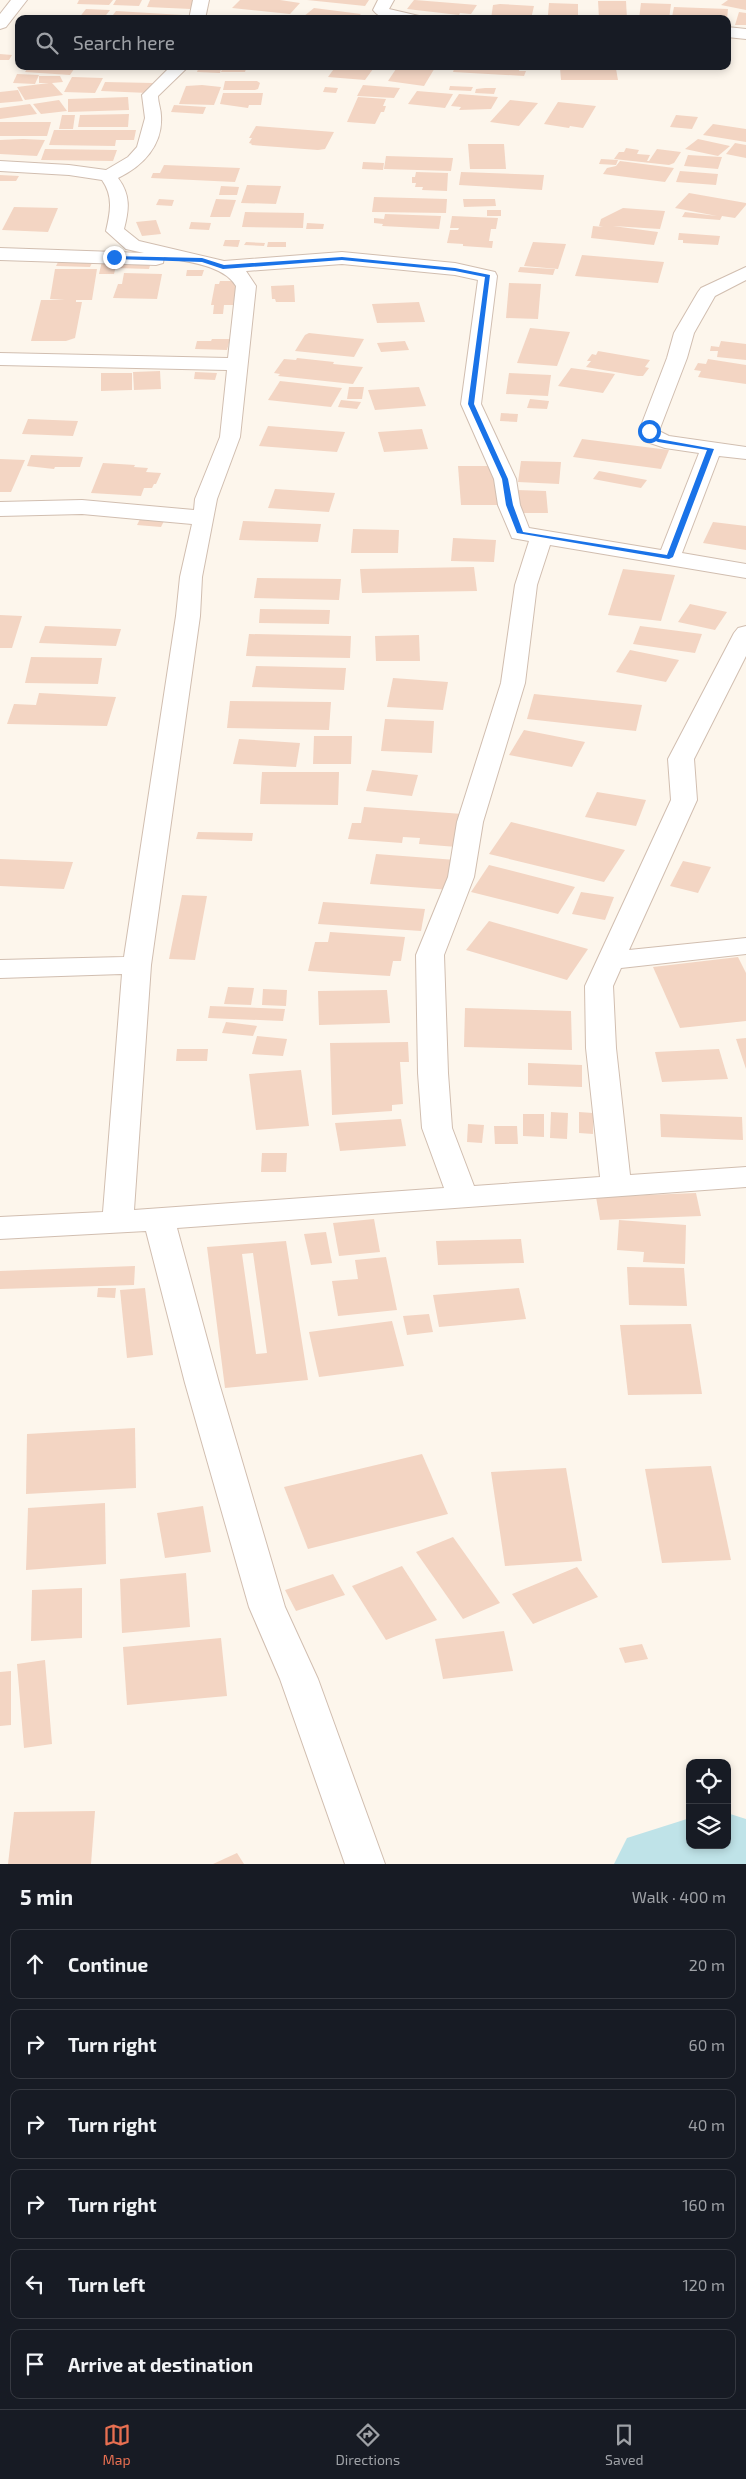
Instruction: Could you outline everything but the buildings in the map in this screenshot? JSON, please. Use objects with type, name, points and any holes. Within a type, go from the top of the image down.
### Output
[{"type":"street","points":[[0,24],[19,0]]},
{"type":"street","points":[[198,15],[201,0]]},
{"type":"street","points":[[386,0],[381,10],[384,14],[390,15]]},
{"type":"street","points":[[731,32],[746,34]]},
{"type":"street","points":[[0,166],[76,170],[108,176],[126,168],[143,153],[148,145],[153,117],[150,95],[177,70]]},
{"type":"street","points":[[108,176],[118,188],[120,205],[115,231],[133,245],[213,264],[238,273],[246,286],[230,437],[206,498],[204,518],[191,577],[188,616],[137,965],[118,1222]]},
{"type":"street","points":[[114,257],[133,245]]},
{"type":"street","points":[[0,254],[114,257],[213,264],[342,258],[455,269],[488,276],[471,404],[505,479],[510,505],[520,533],[746,571]]},
{"type":"street","points":[[746,273],[708,292],[684,333],[677,358],[649,431],[650,437],[658,440],[746,453]]},
{"type":"street","points":[[0,360],[237,364]]},
{"type":"street","points":[[669,557],[711,449]]},
{"type":"street","points":[[0,509],[82,507],[204,518]]},
{"type":"street","points":[[463,1198],[438,1128],[433,1073],[430,954],[461,877],[470,822],[513,683],[526,584],[541,537]]},
{"type":"street","points":[[616,1187],[601,1048],[599,986],[684,800],[681,759],[746,633]]},
{"type":"street","points":[[609,961],[746,946]]},
{"type":"street","points":[[0,969],[137,965]]},
{"type":"street","points":[[0,1228],[118,1222],[746,1177]]},
{"type":"street","points":[[159,1219],[202,1383],[267,1607],[299,1679],[365,1864]]},
{"type":"waterway","points":[[656,1864],[705,1849]]},
{"type":"route","points":[[114,257],[202,260],[223,267],[342,258],[455,269],[488,276],[471,404],[505,479],[510,505],[520,533],[669,557],[711,449],[658,440],[650,437],[649,431]]}]
